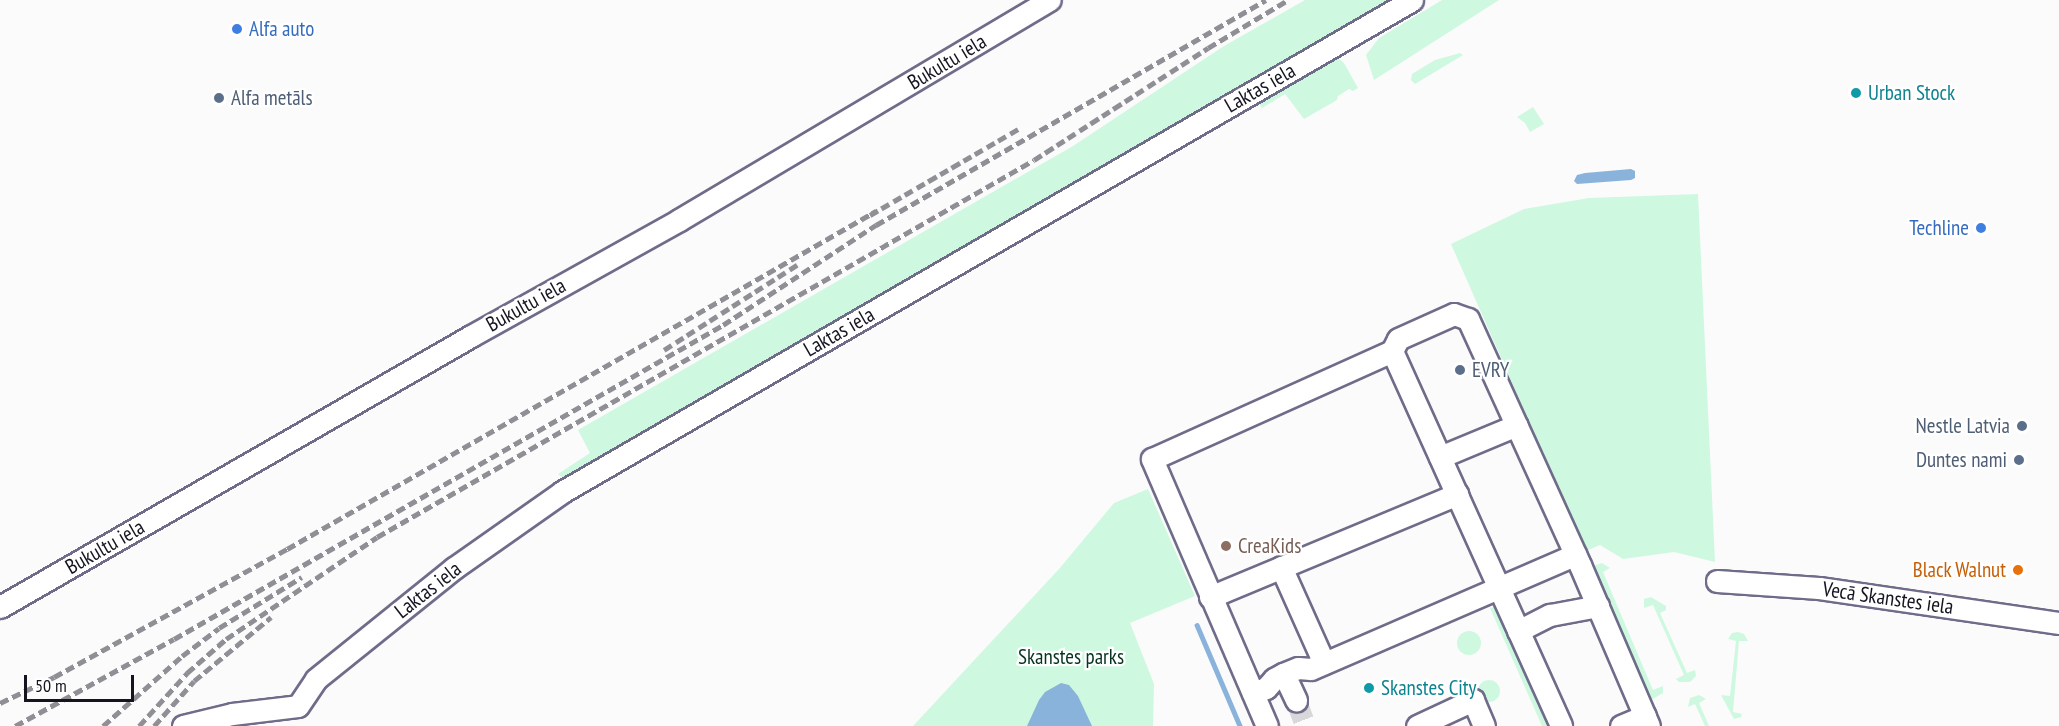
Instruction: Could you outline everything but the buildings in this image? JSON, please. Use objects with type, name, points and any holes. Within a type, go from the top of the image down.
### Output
[{"type":"street","name":"Bukultu iela","points":[[0,607],[471,336],[689,215],[1050,0]]},
{"type":"street","name":"Laktas iela","points":[[183,726],[232,714],[298,706],[316,679],[454,568],[562,492],[1412,0]]},
{"type":"street","points":[[1267,726],[1259,690],[1210,597],[1152,459],[1392,351],[1398,339],[1454,314],[1468,319],[1517,424],[1647,721],[1621,726]]},
{"type":"street","points":[[1392,351],[1560,726]]},
{"type":"street","points":[[1440,457],[1517,424]]},
{"type":"street","points":[[1210,597],[1457,494]]},
{"type":"street","points":[[1259,690],[1283,674],[1298,668],[1317,666],[1575,555]]},
{"type":"street","points":[[1281,567],[1317,666]]},
{"type":"street","name":"Vecā Skanstes iela","points":[[1717,581],[1819,588],[2059,623]]},
{"type":"street","points":[[1518,631],[1550,615],[1598,606]]},
{"type":"street","points":[[1259,690],[1292,693],[1317,666]]},
{"type":"street","points":[[1417,726],[1473,700],[1484,726]]},
{"type":"green space","points":[[1305,0],[1397,0],[566,480],[558,474],[590,453],[578,430],[1073,146],[1224,46]]},
{"type":"green space","points":[[1442,0],[1499,0],[1374,80],[1366,55],[1379,38]]},
{"type":"green space","points":[[1460,53],[1463,55],[1415,84],[1411,80],[1412,74],[1435,60]]},
{"type":"green space","points":[[1330,57],[1338,58],[1344,63],[1358,88],[1353,91],[1349,89],[1338,96],[1337,100],[1304,119],[1285,94],[1262,108],[1258,102]]},
{"type":"green space","points":[[1533,107],[1544,124],[1530,132],[1525,123],[1517,117]]},
{"type":"green space","points":[[1698,194],[1715,562],[1674,552],[1623,559],[1600,545],[1586,551],[1451,244],[1524,209],[1589,198]]},
{"type":"green space","points":[[1082,199],[1082,206],[902,309],[902,304]]},
{"type":"green space","name":"Skanstes parks","points":[[1148,489],[1195,596],[1130,623],[1154,684],[1153,726],[913,726],[1059,569],[1114,503]]},
{"type":"green space","points":[[1602,563],[1610,568],[1603,572],[1653,690],[1663,686],[1663,693],[1651,700],[1646,699],[1587,568]]},
{"type":"green space","points":[[1651,597],[1666,606],[1666,610],[1660,613],[1687,673],[1695,670],[1696,676],[1690,682],[1679,682],[1676,679],[1684,675],[1653,605],[1644,608],[1644,599]]},
{"type":"green space","points":[[1498,606],[1555,726],[1542,726],[1490,608]]},
{"type":"green space","points":[[1469,631],[1477,635],[1481,643],[1477,651],[1469,655],[1461,651],[1457,643],[1461,635]]},
{"type":"green space","points":[[1732,633],[1744,634],[1748,641],[1739,641],[1733,712],[1742,714],[1741,717],[1734,719],[1721,695],[1730,696],[1736,641],[1728,639]]},
{"type":"green space","points":[[1489,680],[1499,687],[1500,691],[1493,701],[1489,702],[1479,695],[1478,691],[1485,681]]},
{"type":"green space","points":[[1699,695],[1706,699],[1699,703],[1709,726],[1705,726],[1695,704],[1688,707],[1690,698]]},
{"type":"water","points":[[1631,169],[1635,171],[1635,178],[1631,180],[1577,184],[1574,181],[1577,175],[1585,173]]},
{"type":"water","points":[[1061,683],[1069,685],[1078,696],[1092,726],[1027,726],[1045,692]]},
{"type":"waterway","points":[[1197,625],[1240,726]]},
{"type":"tunnel","points":[[1296,700],[1306,726]]},
{"type":"railway","points":[[15,726],[174,639],[723,325],[876,225],[1266,0]]},
{"type":"railway","points":[[139,726],[187,673],[226,639],[377,537],[1034,160],[1208,48],[1288,0]]},
{"type":"railway","points":[[870,215],[1020,128]]},
{"type":"railway","points":[[0,703],[54,677],[287,549],[876,211]]},
{"type":"railway","points":[[664,350],[800,263]]},
{"type":"railway","points":[[103,726],[182,656],[219,628],[302,577]]},
{"type":"railway","points":[[154,726],[194,681],[271,617]]},
{"type":"place","name":"Alfa auto","points":[[237,29]]},
{"type":"place","name":"Urban Stock","points":[[1856,93]]},
{"type":"place","name":"Alfa metāls","points":[[219,98]]},
{"type":"place","name":"Techline","points":[[1981,228]]},
{"type":"place","name":"EVRY","points":[[1460,370]]},
{"type":"place","name":"Nestle Latvia","points":[[2022,426]]},
{"type":"place","name":"Duntes nami","points":[[2019,460]]},
{"type":"place","name":"CreaKids","points":[[1226,546]]},
{"type":"place","name":"Black Walnut","points":[[2018,570]]},
{"type":"place","name":"Skanstes City","points":[[1369,688]]}]
